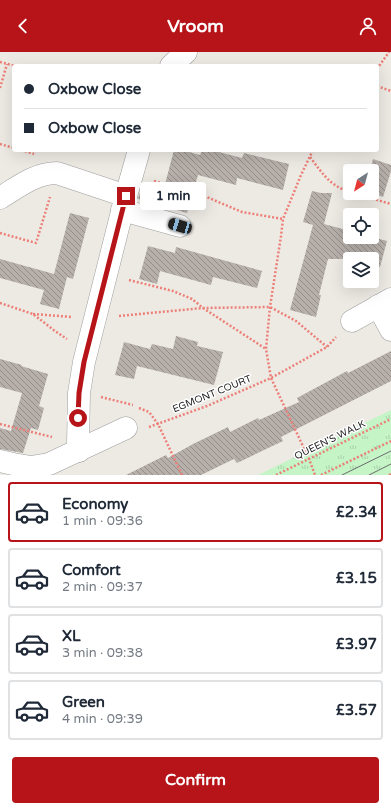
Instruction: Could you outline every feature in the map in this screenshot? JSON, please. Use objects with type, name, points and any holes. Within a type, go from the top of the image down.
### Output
[{"type":"street","points":[[173,64],[186,52]]},
{"type":"street","points":[[78,447],[79,393],[86,351],[138,152]]},
{"type":"street","points":[[0,198],[29,180],[50,173],[57,173],[180,226]]},
{"type":"street","points":[[352,321],[384,302],[391,330]]},
{"type":"street","points":[[0,460],[31,467],[49,464],[78,447],[126,428]]},
{"type":"path","points":[[379,66],[389,52]]},
{"type":"path","points":[[0,62],[12,65]]},
{"type":"path","points":[[0,88],[7,64]]},
{"type":"path","points":[[379,87],[391,91]]},
{"type":"path","points":[[0,144],[12,147]]},
{"type":"path","points":[[312,152],[283,219],[270,307],[266,349],[271,378],[315,475]]},
{"type":"path","points":[[310,157],[326,179],[343,190]]},
{"type":"path","points":[[0,233],[36,243],[57,173]]},
{"type":"path","points":[[132,175],[202,195],[242,212],[283,219]]},
{"type":"path","points":[[377,200],[391,204]]},
{"type":"path","points":[[106,274],[173,291],[192,299],[203,308],[266,349]]},
{"type":"path","points":[[0,303],[33,314],[94,320],[150,312],[203,308],[270,307],[296,321],[327,347]]},
{"type":"path","points":[[33,314],[54,331],[86,351]]},
{"type":"path","name":"EGMONT COURT","points":[[182,475],[158,424],[208,406],[271,378],[327,347],[352,321]]},
{"type":"path","name":"QUEEN'S WALK","points":[[276,475],[391,419]]},
{"type":"path","points":[[0,424],[78,447]]},
{"type":"path","points":[[321,475],[391,440]]},
{"type":"green space","points":[[391,410],[391,475],[258,475]]},
{"type":"building","points":[[173,152],[189,152],[200,155],[201,152],[219,152],[242,158],[244,153],[289,164],[283,190],[237,178],[236,185],[198,175],[187,213],[138,199],[143,182],[164,188]]},
{"type":"building","points":[[373,159],[391,165],[391,171],[383,197],[379,196],[379,164],[372,164]]},
{"type":"building","points":[[312,191],[332,193],[324,224],[343,229],[343,244],[379,244],[379,239],[387,241],[380,267],[379,252],[343,252],[343,259],[328,259],[319,295],[321,295],[316,317],[290,310],[313,225],[303,222]]},
{"type":"building","points":[[70,213],[89,218],[73,279],[67,277],[59,309],[40,304],[44,290],[0,278],[0,259],[54,274]]},
{"type":"building","points":[[148,246],[175,253],[176,247],[262,271],[257,288],[213,277],[211,285],[160,271],[157,284],[139,279]]},
{"type":"building","points":[[176,336],[198,342],[197,346],[223,352],[214,385],[137,366],[134,379],[115,375],[124,342],[150,349],[152,344],[173,349]]},
{"type":"building","points":[[391,351],[391,381],[281,437],[283,441],[237,463],[234,459],[201,475],[126,475],[166,455],[168,458],[228,427],[230,432],[258,418],[259,420],[299,402],[297,398],[347,371],[348,373]]},
{"type":"building","points":[[0,359],[48,374],[39,406],[44,408],[38,430],[31,428],[23,453],[0,449],[0,428],[11,431],[22,393],[0,387]]},
{"type":"tram line","points":[[342,475],[391,451]]},
{"type":"tram line","points":[[369,475],[391,464]]},
{"type":"route","points":[[78,418],[79,393],[84,362],[126,196]]}]
